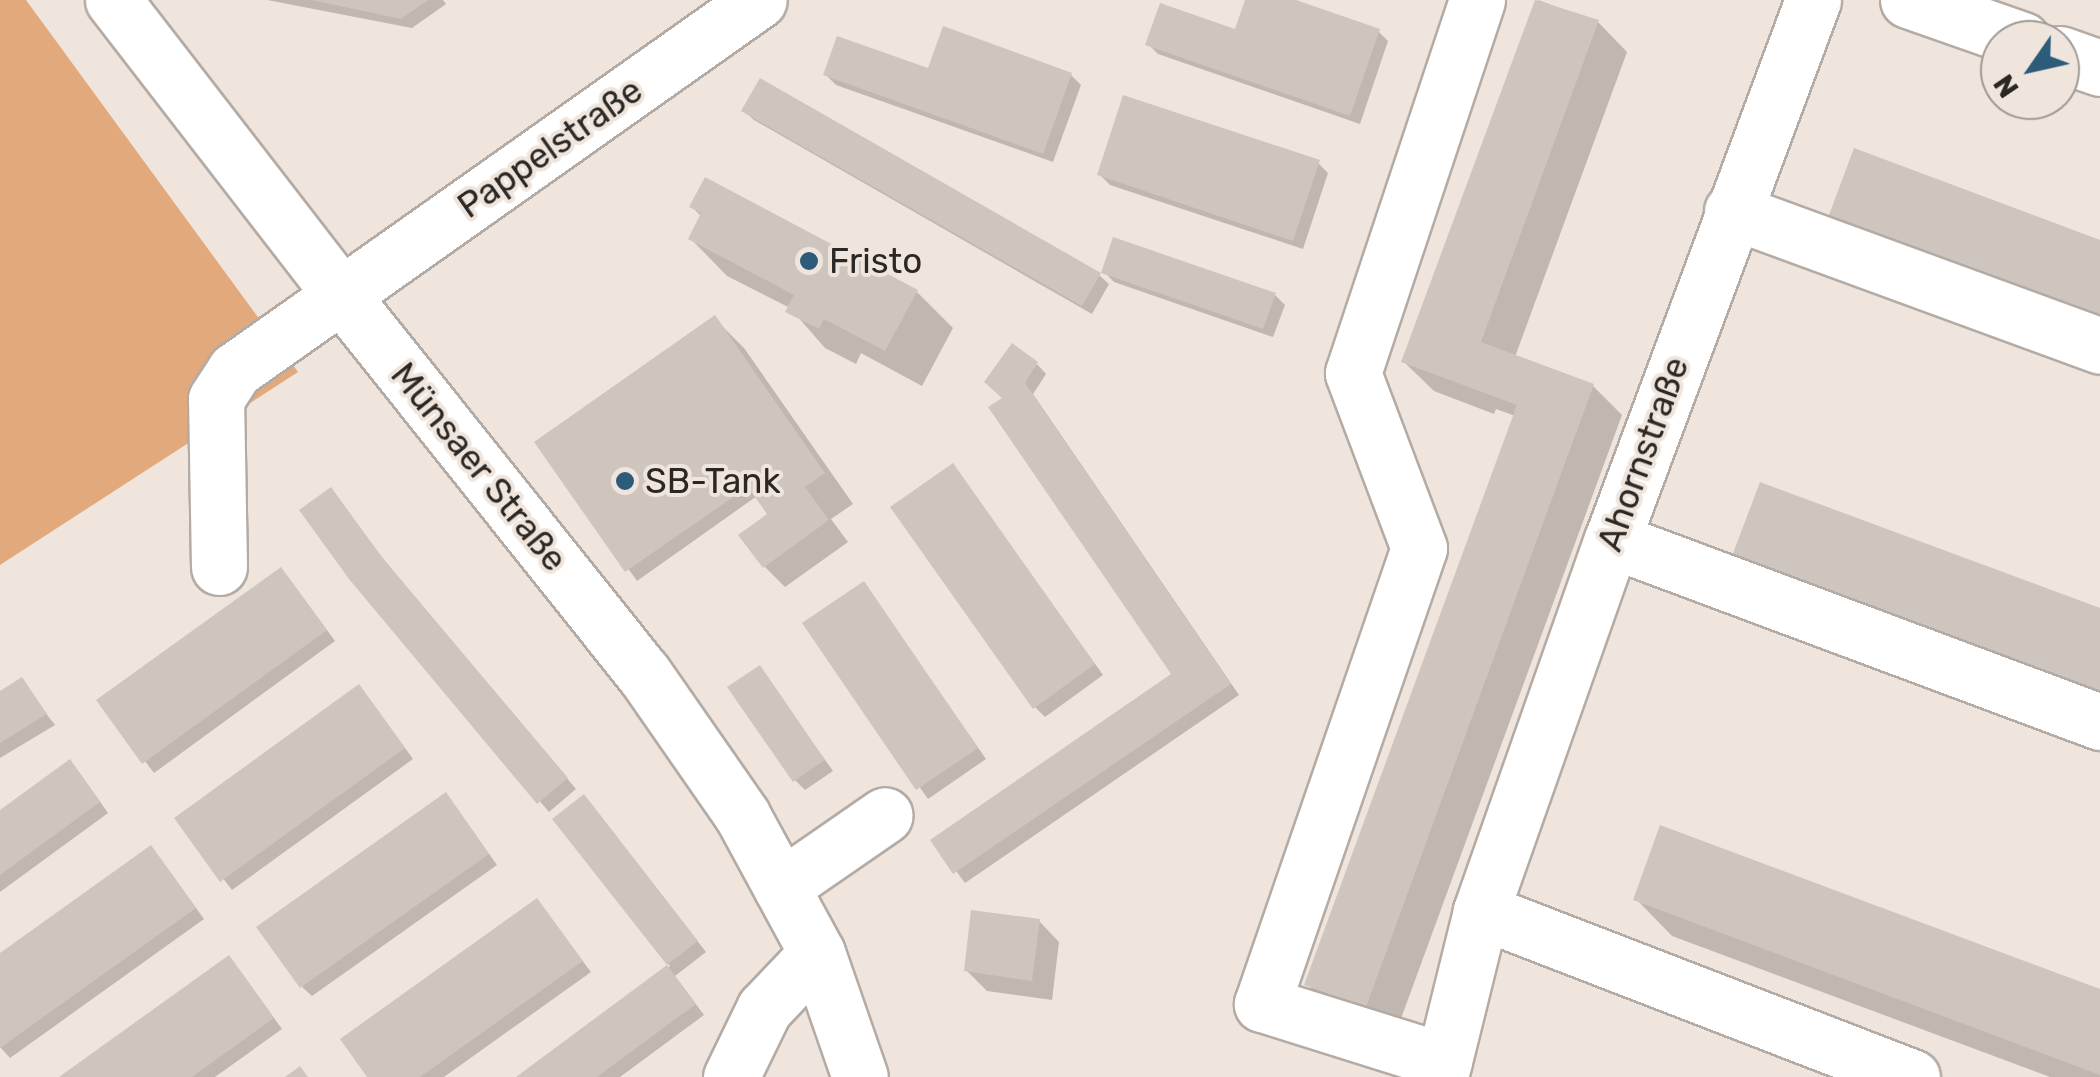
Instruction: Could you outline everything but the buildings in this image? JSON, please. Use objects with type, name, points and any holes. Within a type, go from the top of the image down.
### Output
[{"type":"street","name":"Münsaer Straße","points":[[113,0],[342,296],[644,674],[742,816],[817,953],[860,1077]]},
{"type":"street","name":"Pappelstraße","points":[[219,567],[216,399],[235,370],[759,0]]},
{"type":"street","points":[[1442,1069],[1262,1004],[1419,548],[1353,373],[1477,0]]},
{"type":"street","name":"Ahornstraße","points":[[1442,1069],[1481,911],[1612,540],[1813,0]]},
{"type":"street","points":[[1908,0],[1980,25]]},
{"type":"street","points":[[1732,211],[2100,346]]},
{"type":"street","points":[[1612,540],[2100,722]]},
{"type":"street","points":[[781,887],[885,815]]},
{"type":"street","points":[[1481,911],[1894,1074]]},
{"type":"street","points":[[731,1077],[764,1009],[817,953]]},
{"type":"shaded area","points":[[0,0],[26,0],[298,372],[0,565]]},
{"type":"place","name":"Fristo","points":[[809,261]]},
{"type":"place","name":"SB-Tank","points":[[625,481]]}]
